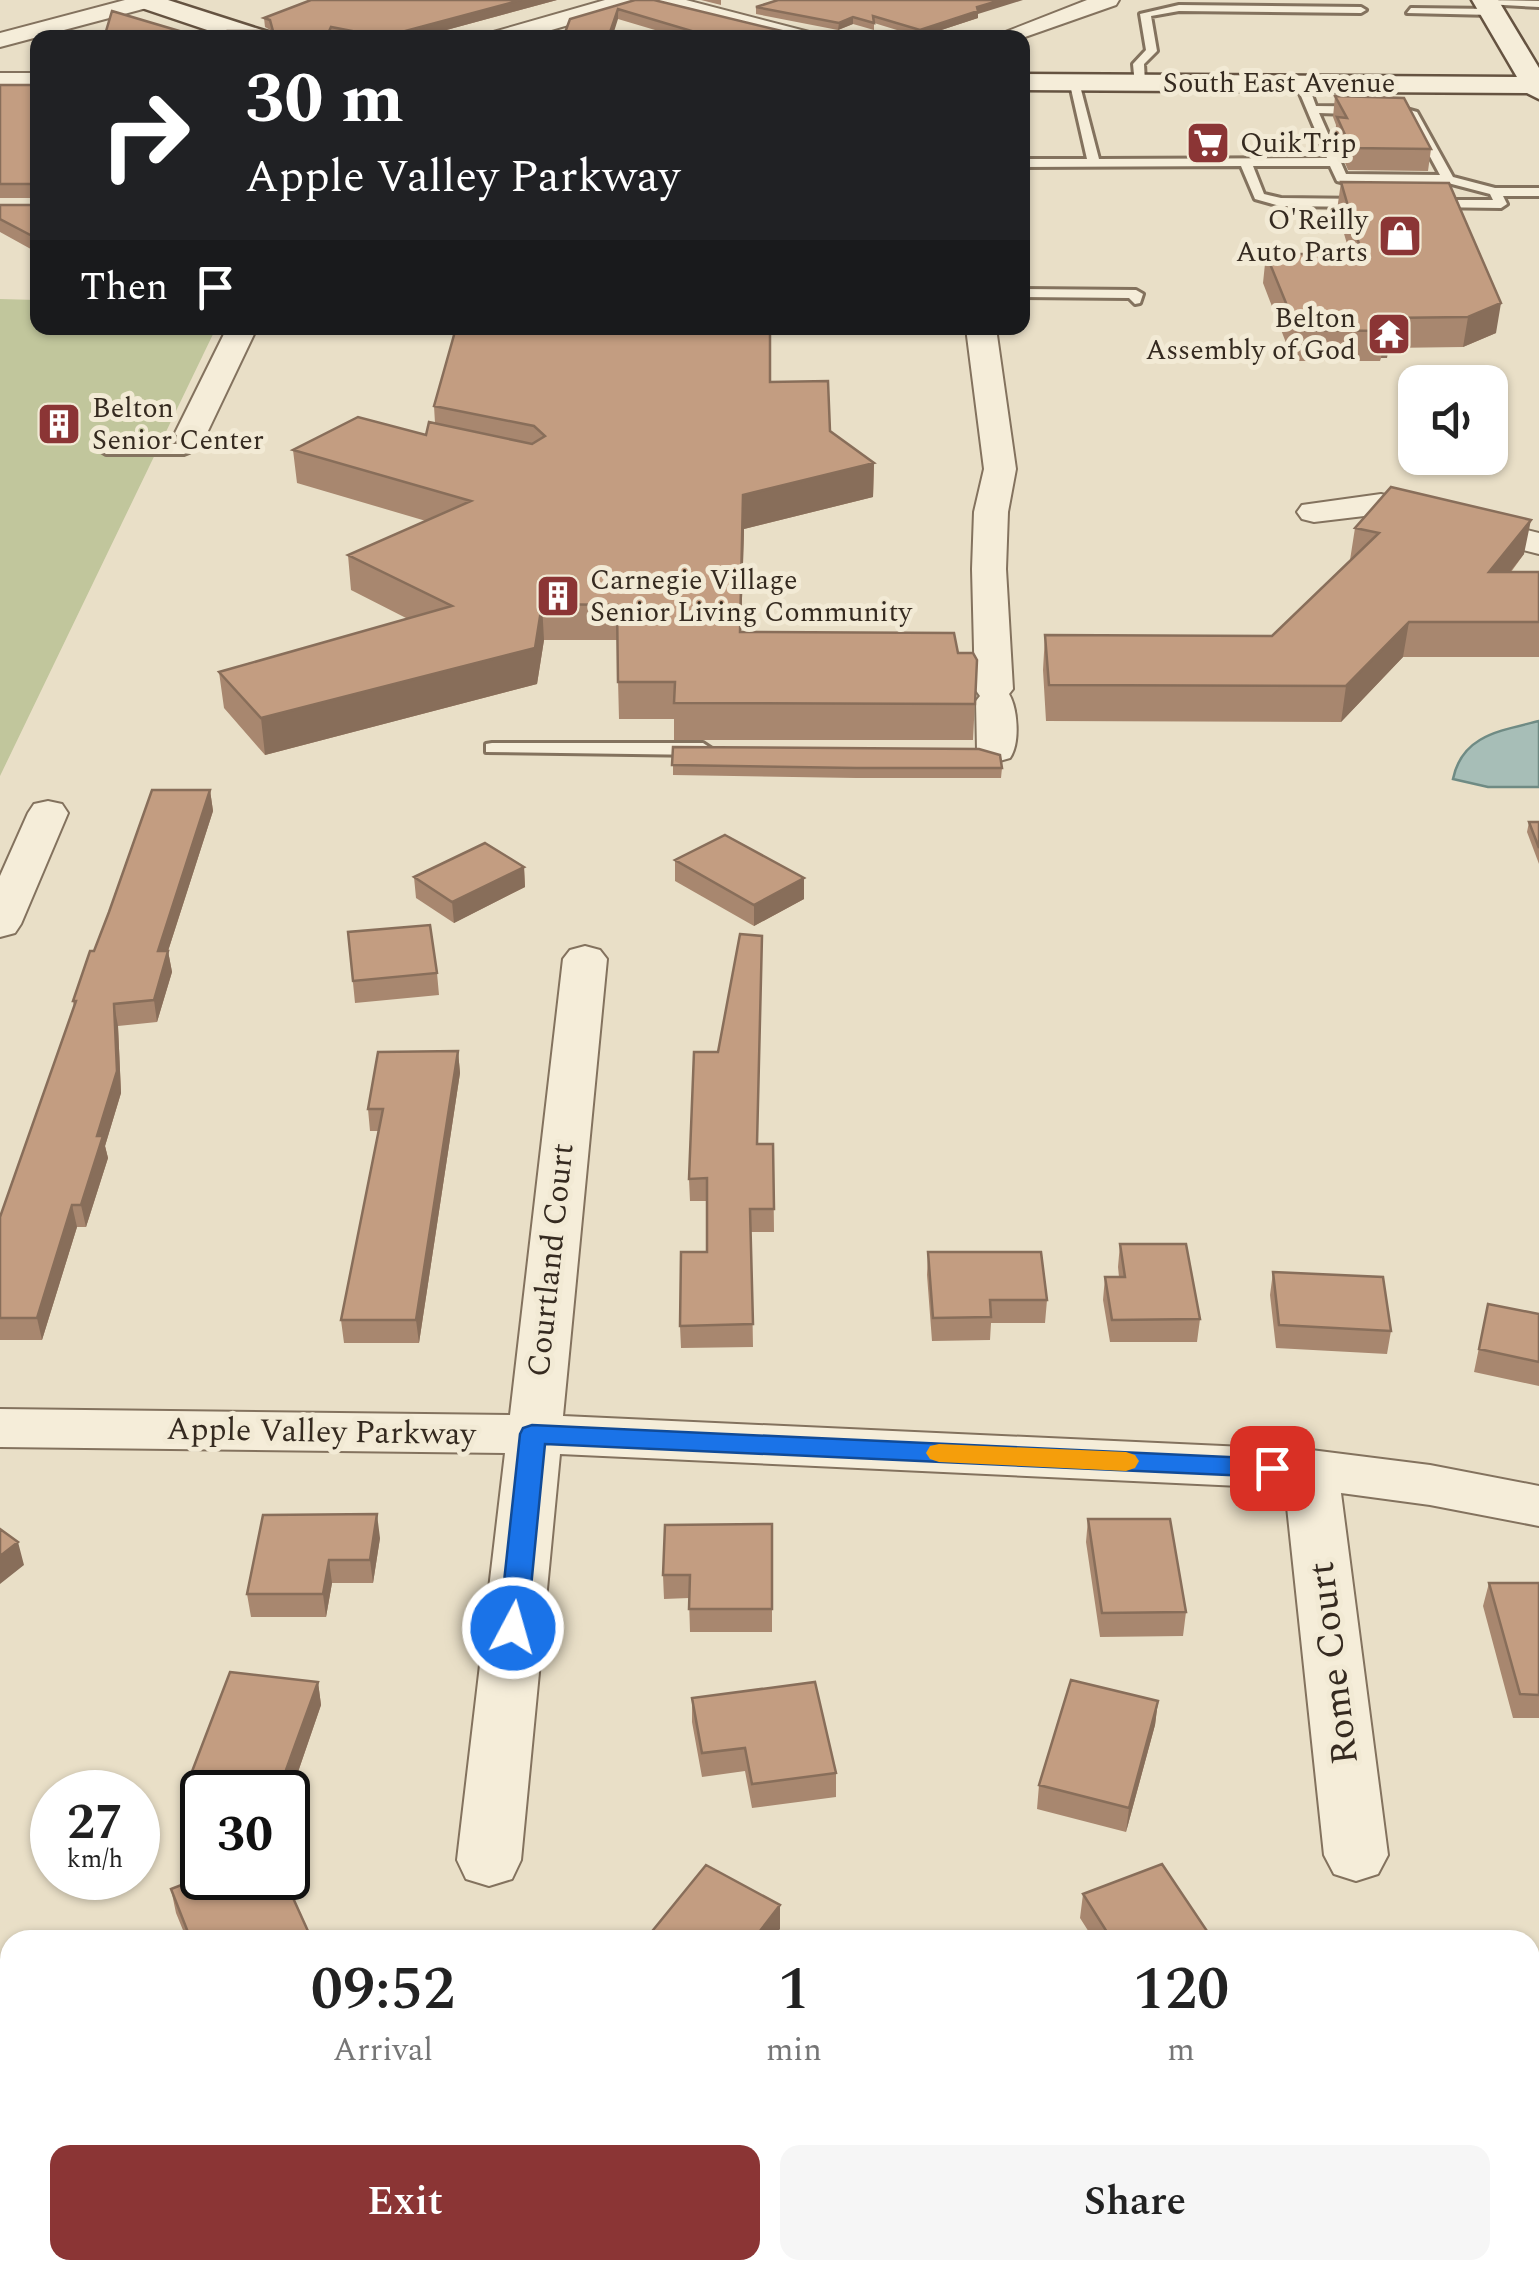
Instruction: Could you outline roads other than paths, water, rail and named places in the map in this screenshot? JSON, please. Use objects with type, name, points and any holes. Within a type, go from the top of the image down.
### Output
[{"type":"main road","points":[[145,0],[236,30]]},
{"type":"main road","points":[[1488,5],[1534,77]]},
{"type":"main road","name":"South East Avenue","points":[[1030,82],[1139,82],[1307,96],[1534,77]]},
{"type":"main road","points":[[1437,84],[1539,115]]},
{"type":"street","points":[[36,30],[145,0]]},
{"type":"street","points":[[526,30],[629,0]]},
{"type":"street","points":[[660,0],[774,30]]},
{"type":"street","points":[[1024,30],[1108,0]]},
{"type":"street","points":[[0,40],[30,32]]},
{"type":"street","points":[[0,80],[30,80]]},
{"type":"street","points":[[191,433],[239,335]]},
{"type":"street","points":[[981,335],[1000,469],[992,512],[989,569],[994,695],[986,750]]},
{"type":"street","points":[[1314,512],[1382,504],[1445,516],[1539,544]]},
{"type":"street","points":[[0,924],[48,813]]},
{"type":"street","name":"Courtland Court","points":[[489,1860],[585,959]]},
{"type":"street","name":"Apple Valley Parkway","points":[[0,1428],[532,1434],[1311,1470],[1430,1484],[1539,1506]]},
{"type":"street","name":"Rome Court","points":[[1311,1470],[1356,1856]]},
{"type":"lane","points":[[1411,11],[1539,4]]},
{"type":"lane","points":[[1139,82],[1136,68],[1140,58],[1152,51],[1145,14],[1150,12],[1179,8],[1361,10]]},
{"type":"lane","points":[[1072,82],[1094,162]]},
{"type":"lane","points":[[1307,96],[1342,178],[1448,179],[1495,192],[1539,192]]},
{"type":"lane","points":[[1307,96],[1414,114],[1448,179]]},
{"type":"lane","points":[[1030,162],[1334,162]]},
{"type":"lane","points":[[1245,162],[1260,196],[1270,199],[1390,203]]},
{"type":"lane","points":[[1409,203],[1501,204],[1495,192]]},
{"type":"lane","points":[[1030,293],[1136,294],[1134,300]]},
{"type":"lane","points":[[106,449],[184,450],[191,433]]},
{"type":"lane","points":[[492,748],[725,749]]},
{"type":"water","points":[[1539,721],[1539,787],[1488,787],[1453,779],[1458,764],[1474,744],[1497,732]]},
{"type":"place","name":"QuikTrip","points":[[1208,143]]},
{"type":"place","name":"O'Reilly Auto Parts","points":[[1400,236]]},
{"type":"place","name":"Belton Assembly of God","points":[[1389,334]]},
{"type":"place","name":"Belton Senior Center","points":[[59,424]]},
{"type":"place","name":"Carnegie Village Senior Living Community","points":[[558,596]]}]
